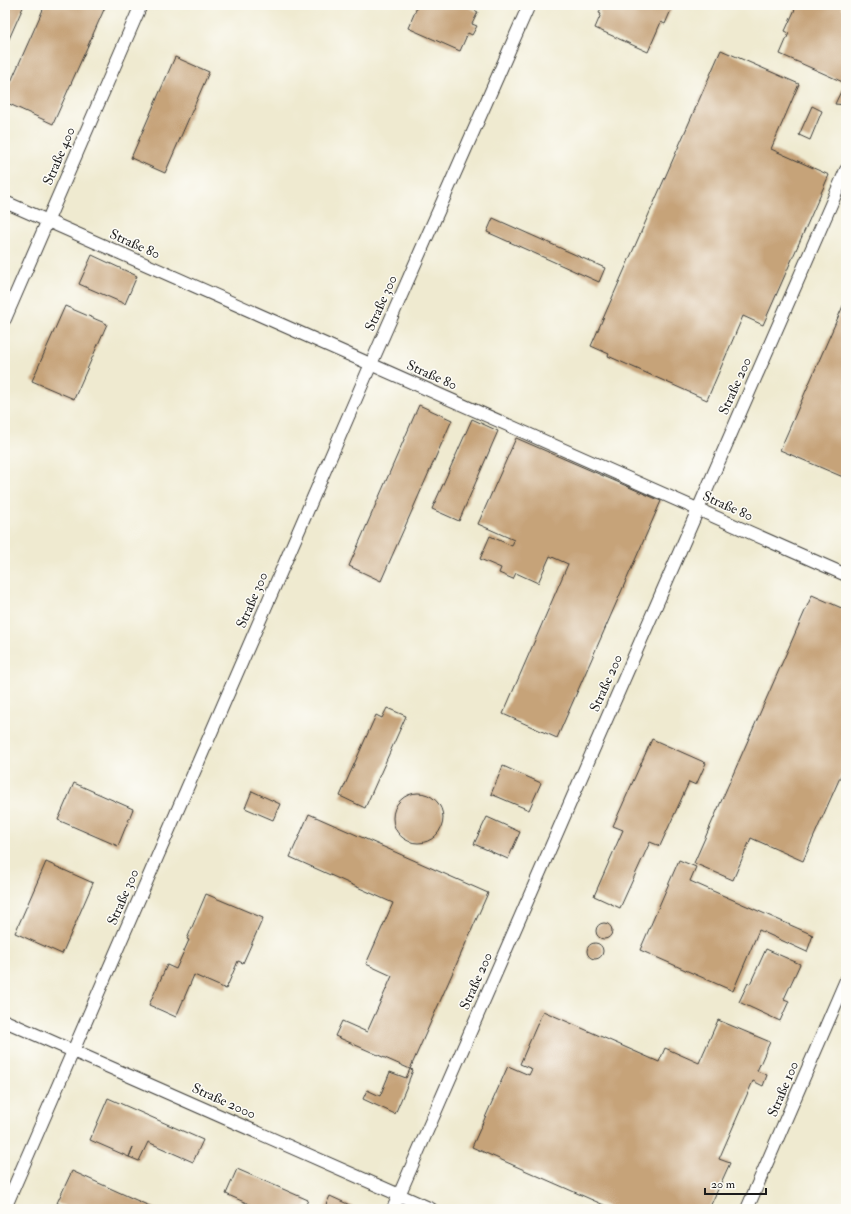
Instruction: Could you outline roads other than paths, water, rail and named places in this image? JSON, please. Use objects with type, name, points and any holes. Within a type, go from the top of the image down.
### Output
[{"type":"lane","name":"Straße 400","points":[[5,319],[141,5]]},
{"type":"lane","name":"Straße 300","points":[[5,1208],[371,364],[529,5]]},
{"type":"lane","name":"Straße 200","points":[[393,1209],[846,170]]},
{"type":"lane","name":"Straße 80","points":[[5,202],[846,575]]},
{"type":"lane","name":"Straße 100","points":[[747,1209],[846,980]]},
{"type":"lane","name":"Straße 2000","points":[[5,1021],[431,1209]]}]
